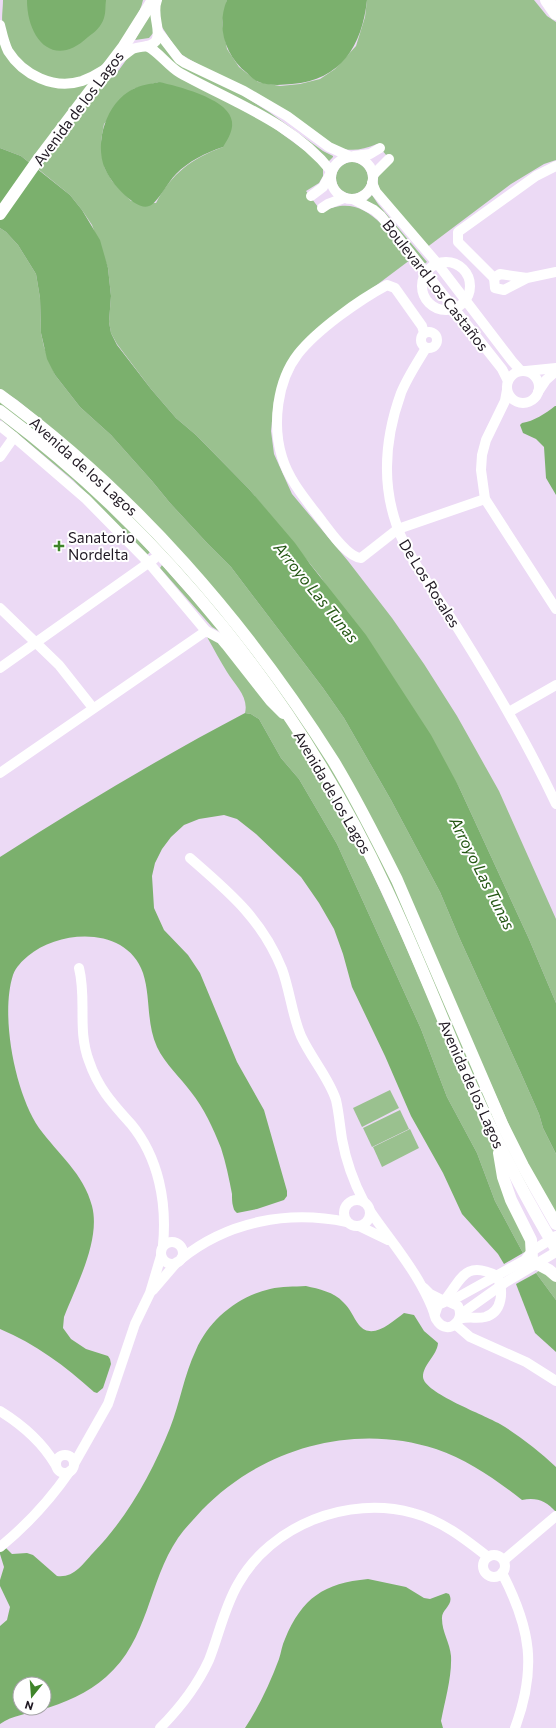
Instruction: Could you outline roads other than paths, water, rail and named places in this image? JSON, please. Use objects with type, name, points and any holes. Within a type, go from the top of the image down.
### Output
[{"type":"main road","points":[[547,0],[556,13]]},
{"type":"street","name":"Avenida de los Lagos","points":[[0,214],[40,157],[124,46],[147,5],[153,0]]},
{"type":"street","points":[[157,0],[154,8],[159,34],[179,59],[244,91],[287,116],[329,147],[360,158],[371,168],[373,179]]},
{"type":"street","points":[[0,24],[7,49],[16,62],[35,76],[50,81],[65,83],[81,81],[108,68],[135,48],[155,43],[159,34]]},
{"type":"street","points":[[147,46],[157,52],[179,73],[256,112],[291,135],[312,151],[331,173],[330,181],[338,194],[349,198]]},
{"type":"street","points":[[311,196],[323,187],[338,161],[351,156],[370,154],[380,148]]},
{"type":"street","points":[[322,208],[328,204],[365,194],[373,179],[389,159]]},
{"type":"street","points":[[556,166],[536,176],[458,232],[458,242],[494,278],[495,288],[499,290],[504,290],[527,278],[556,272]]},
{"type":"street","name":"Boulevard Los Castaños","points":[[373,179],[376,192],[437,263],[512,361],[523,371]]},
{"type":"street","name":"Boulevard Los Castaños","points":[[349,198],[374,210],[381,216],[502,369],[508,385]]},
{"type":"street","points":[[452,262],[460,266],[469,278],[470,286],[466,300],[455,308],[440,309],[428,301],[424,294],[422,287],[426,273],[430,267],[437,263],[452,262]]},
{"type":"street","points":[[494,278],[500,274],[527,278]]},
{"type":"street","points":[[424,333],[432,333],[437,340],[434,347],[426,348],[422,345],[420,340],[424,333],[422,326],[395,288],[387,285],[344,314],[317,335],[298,355],[286,378],[279,406],[279,443],[286,468],[300,492],[337,540],[352,555],[361,558],[398,529],[485,499]]},
{"type":"street","name":"De Los Rosales","points":[[426,348],[401,393],[390,434],[386,454],[387,485],[391,510],[411,557],[509,712],[556,804]]},
{"type":"street","points":[[556,369],[523,371],[513,374],[508,385],[505,401],[486,440],[482,455],[481,470],[485,499],[556,609]]},
{"type":"street","points":[[499,413],[511,406],[532,400],[556,369]]},
{"type":"street","points":[[523,371],[530,373],[537,379],[539,388],[538,392]]},
{"type":"street","points":[[508,385],[511,397],[522,403]]},
{"type":"street","name":"Avenida de los Lagos","points":[[0,395],[64,444],[107,483],[153,530],[208,591],[248,639],[293,700],[334,763],[394,873],[503,1126],[523,1166],[556,1224]]},
{"type":"street","name":"Avenida de los Lagos","points":[[0,411],[48,448],[93,486],[194,592],[237,645],[299,731],[348,813],[387,889],[461,1062],[497,1140],[554,1244]]},
{"type":"street","points":[[0,426],[86,499],[149,563],[206,631],[221,639],[226,644],[270,702],[299,731]]},
{"type":"street","points":[[0,457],[14,437]]},
{"type":"street","points":[[0,668],[159,555]]},
{"type":"street","points":[[0,608],[36,642],[70,678],[92,708]]},
{"type":"street","points":[[0,773],[92,708],[206,631]]},
{"type":"street","points":[[509,712],[556,685]]},
{"type":"street","points":[[190,858],[241,904],[262,931],[273,949],[287,984],[299,1030],[311,1057],[335,1100],[343,1142],[356,1187],[364,1202],[390,1241],[405,1259],[421,1285],[435,1314],[435,1318],[440,1324],[448,1327],[459,1319],[502,1279],[554,1244]]},
{"type":"street","points":[[79,968],[82,986],[83,1043],[88,1061],[97,1082],[131,1125],[143,1143],[152,1161],[161,1186],[165,1229],[172,1244],[183,1253],[179,1261],[169,1264],[163,1260],[161,1256]]},
{"type":"street","points":[[497,1140],[503,1177],[511,1200],[530,1236],[531,1260]]},
{"type":"street","points":[[347,1222],[344,1214],[356,1187]]},
{"type":"street","points":[[330,1219],[357,1200],[364,1202]]},
{"type":"street","points":[[359,1226],[366,1223],[370,1216],[370,1211]]},
{"type":"street","points":[[150,1293],[179,1261],[196,1247],[229,1231],[260,1221],[300,1217],[330,1219],[359,1226],[390,1241]]},
{"type":"street","points":[[0,1548],[33,1518],[59,1487],[84,1448],[108,1404],[134,1324],[150,1293],[161,1256],[161,1250],[172,1244],[196,1247]]},
{"type":"street","points":[[531,1260],[554,1244]]},
{"type":"street","points":[[531,1260],[549,1270],[556,1276]]},
{"type":"street","points":[[447,1301],[461,1277],[475,1270],[502,1279]]},
{"type":"street","points":[[435,1314],[436,1308],[447,1301],[502,1279]]},
{"type":"street","points":[[459,1319],[486,1316],[491,1314],[497,1308],[500,1301],[502,1279]]},
{"type":"street","points":[[421,1285],[430,1294],[458,1306],[459,1319],[470,1337],[526,1362],[556,1382]]},
{"type":"street","points":[[0,1411],[25,1429],[46,1451],[56,1466],[64,1473],[72,1468]]},
{"type":"street","points":[[59,1487],[56,1466],[57,1458],[76,1453],[84,1448]]},
{"type":"street","points":[[46,1451],[71,1457],[72,1468]]},
{"type":"street","points":[[160,1728],[184,1702],[201,1674],[216,1639],[228,1603],[238,1583],[260,1555],[282,1536],[301,1524],[349,1508],[399,1510],[414,1513],[460,1535],[488,1557],[498,1555],[504,1560],[505,1567],[502,1574]]},
{"type":"street","points":[[504,1560],[553,1519]]},
{"type":"street","points":[[488,1557],[483,1566],[486,1573],[492,1576],[502,1574]]},
{"type":"street","points":[[502,1574],[516,1600],[524,1625],[528,1645],[529,1658],[527,1684],[525,1696],[515,1728]]},
{"type":"water","points":[[27,0],[106,0],[105,16],[98,29],[75,46],[64,50],[53,50],[44,45],[37,37],[28,14]]},
{"type":"water","points":[[227,0],[367,0],[360,32],[354,46],[346,58],[336,68],[324,76],[309,81],[276,85],[256,81],[239,66],[233,58],[228,49],[223,30],[222,20]]},
{"type":"water","points":[[159,82],[177,86],[200,94],[220,104],[231,118],[232,126],[223,147],[186,165],[176,174],[152,204],[143,207],[128,198],[115,185],[107,173],[102,158],[102,136],[109,113],[124,95],[133,89]]},
{"type":"water","name":"Arroyo Las Tunas","points":[[0,148],[21,156],[70,195],[82,210],[100,240],[108,268],[111,296],[109,322],[111,333],[117,345],[151,389],[176,418],[196,435],[249,489],[295,543],[366,635],[431,735],[459,787],[529,939],[556,1003],[556,1154],[543,1128],[539,1114],[440,892],[391,800],[344,718],[231,567],[170,503],[111,435],[80,407],[55,375],[47,359],[41,333],[40,298],[36,274],[18,245],[6,232],[0,228]]},
{"type":"water","points":[[555,406],[556,495],[546,478],[544,447],[536,439],[523,433],[520,425],[539,417]]},
{"type":"water","points":[[245,713],[251,714],[259,719],[281,758],[299,779],[337,844],[421,1029],[447,1097],[477,1153],[495,1201],[523,1253],[504,1264],[498,1254],[462,1214],[443,1173],[411,1116],[385,1056],[352,987],[334,929],[319,903],[301,877],[256,834],[237,819],[224,815],[199,819],[184,825],[171,837],[162,849],[155,863],[152,876],[154,908],[164,930],[188,955],[200,973],[237,1062],[264,1110],[287,1191],[287,1196],[284,1200],[257,1209],[237,1213],[234,1210],[226,1165],[221,1148],[208,1118],[196,1098],[164,1059],[157,1047],[151,1029],[147,992],[143,973],[135,958],[123,947],[108,940],[92,937],[74,937],[41,947],[21,962],[16,969],[9,992],[9,1032],[12,1053],[23,1095],[30,1113],[39,1128],[77,1174],[92,1206],[94,1219],[90,1248],[81,1277],[64,1317],[63,1328],[71,1339],[86,1349],[108,1356],[110,1359],[111,1364],[103,1388],[97,1393],[50,1356],[0,1329],[0,857],[121,782]]},
{"type":"water","points":[[536,1273],[556,1300],[556,1352],[535,1333],[516,1284]]},
{"type":"water","points":[[306,1286],[331,1293],[348,1307],[359,1325],[370,1331],[376,1331],[388,1325],[404,1313],[414,1315],[424,1331],[438,1343],[435,1352],[425,1368],[423,1377],[426,1383],[433,1390],[444,1397],[500,1424],[529,1444],[556,1467],[556,1512],[549,1505],[541,1501],[532,1499],[522,1500],[470,1464],[448,1453],[405,1441],[373,1438],[342,1440],[311,1446],[281,1456],[252,1471],[226,1488],[202,1510],[178,1538],[160,1573],[140,1628],[131,1646],[120,1662],[106,1677],[84,1693],[52,1706],[52,1676],[12,1676],[12,1716],[19,1716],[0,1724],[0,1626],[7,1620],[10,1607],[0,1586],[0,1580],[4,1567],[0,1554],[0,1542],[12,1554],[27,1553],[33,1555],[57,1576],[68,1575],[77,1570],[117,1525],[128,1510],[147,1478],[170,1428],[185,1379],[196,1350],[209,1329],[217,1319],[236,1303],[258,1292],[284,1287]]},
{"type":"water","points":[[368,1579],[406,1587],[424,1598],[430,1599],[446,1593],[449,1594],[450,1601],[442,1616],[443,1628],[451,1656],[449,1680],[441,1721],[443,1728],[245,1728],[264,1695],[279,1659],[284,1641],[299,1613],[307,1603],[316,1595],[339,1584]]},
{"type":"place","name":"Sanatorio Nordelta","points":[[59,546]]}]
